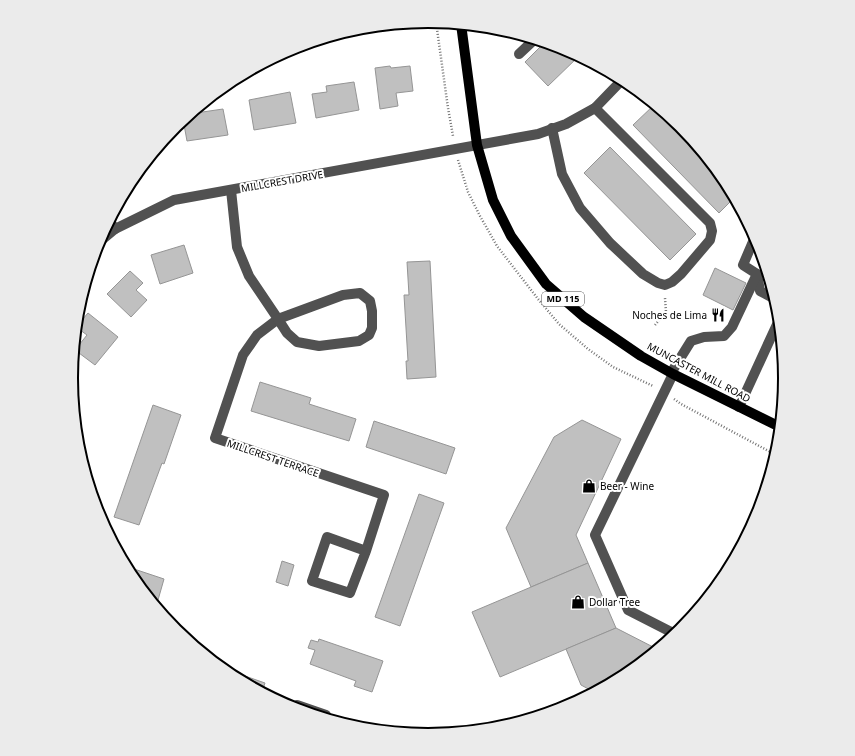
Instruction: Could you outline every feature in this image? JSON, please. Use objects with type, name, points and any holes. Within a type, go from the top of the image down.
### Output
[{"type":"main road","name":"MUNCASTER MILL ROAD","points":[[462,30],[477,146],[492,200],[511,236],[546,284],[584,317],[641,356],[672,374],[775,425]]},
{"type":"street","points":[[520,54],[531,44]]},
{"type":"street","name":"MILLCREST DRIVE","points":[[114,223],[174,200],[538,134],[566,124],[595,108],[618,85]]},
{"type":"street","points":[[552,128],[562,174],[580,208],[610,243],[643,274],[658,283],[665,285],[672,282],[681,274],[710,240],[712,231],[710,223],[595,108]]},
{"type":"street","name":"MILLCREST TERRACE","points":[[231,190],[237,247],[249,276],[278,319],[287,333],[297,342],[319,346],[359,341],[369,335],[372,328],[372,311],[370,301],[360,294],[343,295],[278,319],[257,335],[243,355],[215,438],[384,495],[366,551],[350,593],[312,581],[327,537],[366,551]]},
{"type":"street","points":[[751,245],[743,265],[757,274],[760,292],[767,293]]},
{"type":"street","points":[[669,631],[628,610],[595,535],[672,374],[691,341],[704,337],[724,336],[732,327],[757,274]]},
{"type":"street","points":[[739,408],[775,330]]},
{"type":"path","points":[[437,28],[455,149],[468,192],[497,246],[538,299],[559,324],[588,349],[613,367],[664,392],[681,404],[770,451]]},
{"type":"path","points":[[655,325],[666,312],[665,285]]},
{"type":"building","points":[[540,47],[574,61],[548,86],[525,62]]},
{"type":"building","points":[[390,66],[391,68],[410,66],[413,91],[396,93],[398,106],[380,109],[375,68]]},
{"type":"building","points":[[354,82],[359,110],[316,118],[312,94],[327,92],[326,86]]},
{"type":"building","points":[[290,92],[296,123],[254,130],[249,100]]},
{"type":"building","points":[[650,108],[691,147],[719,184],[730,202],[719,213],[633,125]]},
{"type":"building","points":[[223,109],[228,135],[187,141],[184,127],[200,112]]},
{"type":"building","points":[[610,147],[696,234],[670,260],[584,173]]},
{"type":"building","points":[[184,245],[193,273],[160,284],[151,255]]},
{"type":"building","points":[[430,261],[436,377],[407,379],[406,361],[408,361],[404,295],[409,295],[407,262]]},
{"type":"building","points":[[715,268],[746,283],[733,310],[703,295]]},
{"type":"building","points":[[130,271],[143,283],[136,290],[147,300],[131,317],[107,294]]},
{"type":"building","points":[[88,313],[118,337],[95,365],[78,352],[79,345],[87,335],[80,330],[82,320]]},
{"type":"building","points":[[260,382],[311,398],[309,404],[356,419],[349,441],[251,411]]},
{"type":"building","points":[[153,405],[181,415],[164,464],[162,463],[139,525],[114,517]]},
{"type":"building","points":[[582,420],[621,439],[576,535],[588,563],[531,587],[506,528],[554,437]]},
{"type":"building","points":[[374,421],[455,448],[446,474],[366,447]]},
{"type":"building","points":[[419,494],[444,503],[400,626],[375,617]]},
{"type":"building","points":[[282,561],[294,565],[288,586],[276,582]]},
{"type":"building","points":[[588,563],[616,628],[500,677],[472,612]]},
{"type":"building","points":[[134,569],[164,579],[158,601]]},
{"type":"building","points":[[616,628],[652,646],[622,669],[588,689],[581,685],[566,649]]},
{"type":"building","points":[[319,639],[383,661],[372,692],[354,686],[356,681],[310,664],[315,650],[308,648],[311,640],[318,642]]},
{"type":"building","points":[[243,675],[265,683],[264,687]]},
{"type":"place","name":"Noches de Lima","points":[[718,315]]},
{"type":"place","name":"Beer - Wine","points":[[589,486]]},
{"type":"place","name":"Dollar Tree","points":[[578,602]]}]
